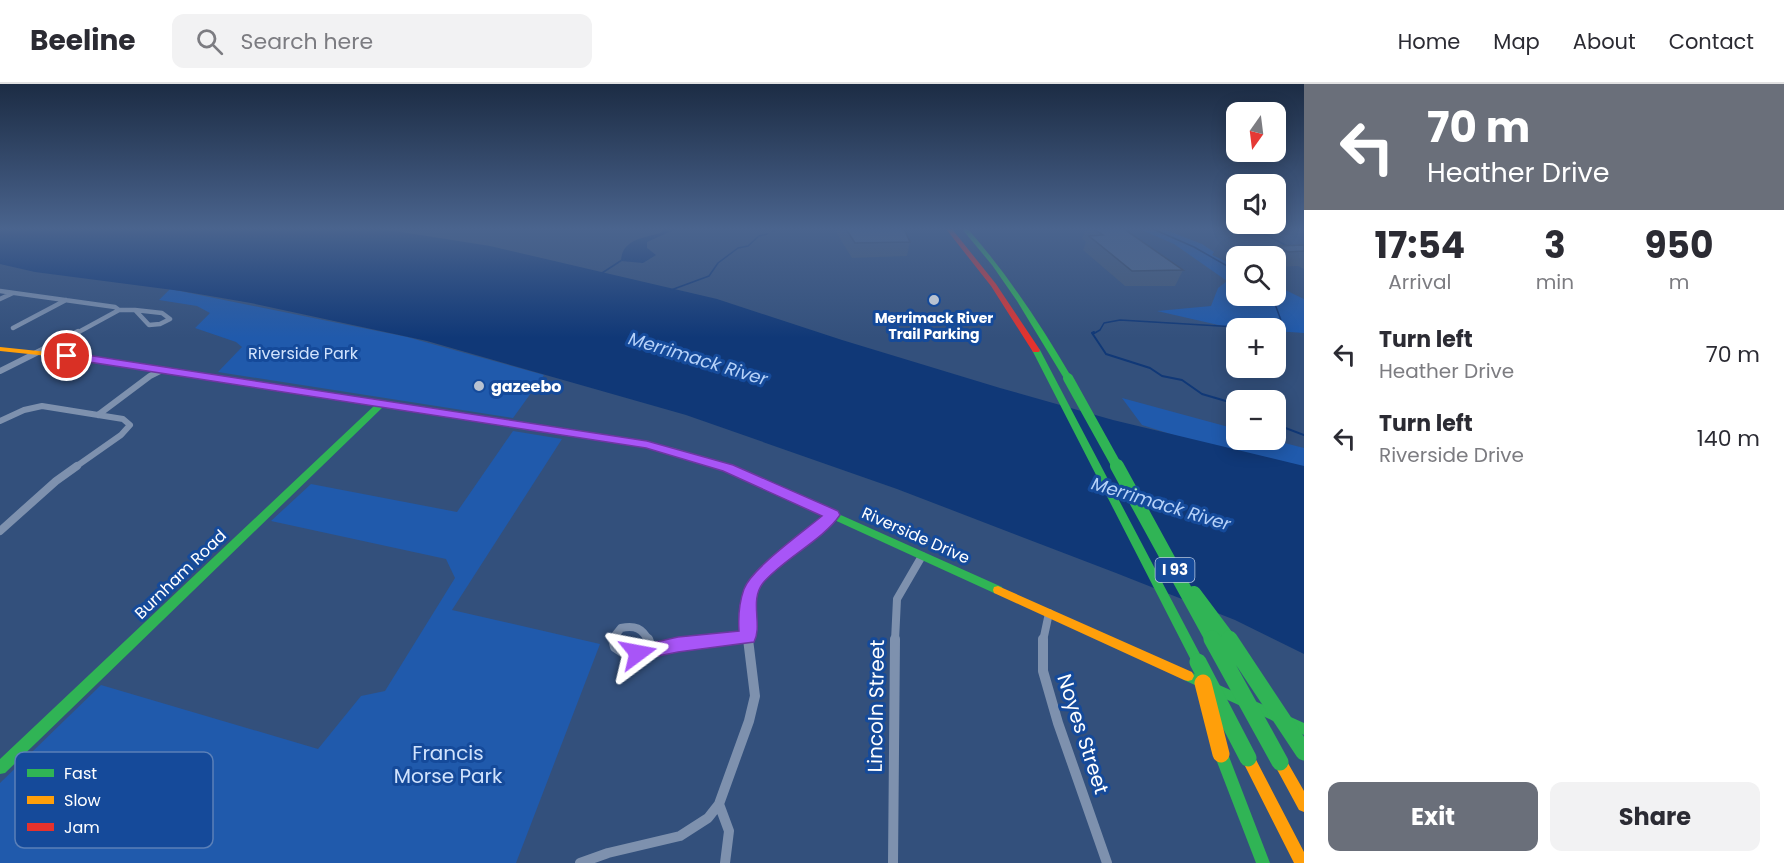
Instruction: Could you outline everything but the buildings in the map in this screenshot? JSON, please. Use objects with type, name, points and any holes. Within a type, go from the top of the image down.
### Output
[{"type":"main road","name":"I 93","points":[[978,265],[1000,292],[1051,378],[1302,863]]},
{"type":"main road","name":"I 93","points":[[996,265],[1024,303],[1068,378],[1304,805]]},
{"type":"main road","name":"Riverside Drive","points":[[0,349],[42,352],[382,403],[593,435],[671,450],[728,468],[1304,729]]},
{"type":"main road","name":"Burnham Road","points":[[17,752],[382,403]]},
{"type":"main road","points":[[1172,564],[1220,626],[1304,752]]},
{"type":"main road","points":[[1198,662],[1221,754],[1263,863]]},
{"type":"main road","name":"Burnham Road","points":[[0,768],[15,754]]},
{"type":"street","points":[[0,291],[119,309],[135,310],[162,313],[170,319],[160,324],[149,325],[135,310]]},
{"type":"street","points":[[0,299],[13,293]]},
{"type":"street","points":[[13,328],[66,300]]},
{"type":"street","points":[[0,371],[42,352],[119,309]]},
{"type":"street","points":[[98,415],[156,377],[162,370]]},
{"type":"street","points":[[0,421],[38,406],[126,420],[129,423],[129,428],[56,481],[0,531]]},
{"type":"street","points":[[580,863],[608,853],[680,836],[708,818],[719,804],[756,696],[747,611],[752,588],[758,579],[832,515]]},
{"type":"street","name":"Lincoln Street","points":[[893,863],[897,599],[922,556]]},
{"type":"street","name":"Noyes Street","points":[[1049,613],[1043,635],[1043,671],[1058,723],[1107,863]]},
{"type":"street","points":[[652,650],[645,632],[636,626],[621,628],[613,638],[615,647],[624,653],[652,650],[748,637]]},
{"type":"street","points":[[719,804],[729,831],[725,863]]},
{"type":"green space","points":[[1205,265],[1226,265],[1226,280]]},
{"type":"green space","points":[[1226,282],[1226,306],[1286,306],[1286,290],[1304,299],[1304,333],[1286,332],[1286,318],[1226,318],[1226,327],[1157,311],[1211,306],[1218,288]]},
{"type":"green space","name":"Riverside Park","points":[[170,289],[407,337],[544,375],[513,418],[218,372],[242,347],[236,342],[195,328],[210,313],[197,306],[159,300]]},
{"type":"green space","points":[[1122,398],[1226,426],[1226,450],[1286,450],[1286,443],[1304,448],[1304,474],[1285,470],[1142,425]]},
{"type":"green space","name":"Francis Morse Park","points":[[513,431],[562,439],[452,610],[600,644],[516,863],[0,863],[0,783],[15,768],[15,848],[213,848],[213,752],[32,752],[101,685],[318,749],[361,696],[385,691],[455,578],[446,559],[271,521],[311,484],[457,512]]},
{"type":"water","name":"Merrimack River","points":[[6,265],[573,265],[717,299],[842,340],[1113,420],[1226,447],[1226,450],[1238,450],[1304,466],[1304,654],[1235,620],[1116,573],[897,489],[686,415],[427,341],[251,303],[181,291],[35,272]]},
{"type":"waterway","points":[[602,273],[614,265]]},
{"type":"waterway","points":[[671,290],[709,276],[716,265]]},
{"type":"waterway","points":[[1276,306],[1280,318]]},
{"type":"waterway","points":[[1093,334],[1100,330],[1104,323],[1120,320],[1226,326]]},
{"type":"waterway","points":[[1094,332],[1092,333],[1106,354],[1150,368],[1162,376],[1182,380],[1202,394],[1226,401]]},
{"type":"waterway","points":[[1286,428],[1304,435]]},
{"type":"traffic: fast","points":[[995,265],[1021,301],[1068,378]]},
{"type":"traffic: fast","points":[[1036,350],[1198,662]]},
{"type":"traffic: fast","points":[[1068,378],[1280,762]]},
{"type":"traffic: fast","points":[[250,384],[626,441],[671,450],[728,468],[998,590]]},
{"type":"traffic: fast","points":[[17,752],[382,403]]},
{"type":"traffic: fast","points":[[1194,593],[1220,626],[1304,752]]},
{"type":"traffic: fast","points":[[1198,662],[1248,758]]},
{"type":"traffic: fast","points":[[1188,676],[1304,729]]},
{"type":"traffic: fast","points":[[0,768],[15,754]]},
{"type":"traffic: fast","points":[[1221,754],[1263,863]]},
{"type":"traffic: slow","points":[[0,349],[67,356],[250,384]]},
{"type":"traffic: slow","points":[[998,590],[1188,676]]},
{"type":"traffic: slow","points":[[1203,683],[1221,754]]},
{"type":"traffic: slow","points":[[1248,758],[1302,863]]},
{"type":"traffic: slow","points":[[1280,762],[1304,805]]},
{"type":"traffic: jam","points":[[978,265],[994,285],[1036,350]]},
{"type":"place","name":"Merrimack River Trail Parking","points":[[934,300]]},
{"type":"place","name":"gazeebo","points":[[479,386]]},
{"type":"route","points":[[67,356],[647,445],[728,468],[832,515],[758,579],[749,598],[746,624],[748,637],[669,646],[638,653]]}]
